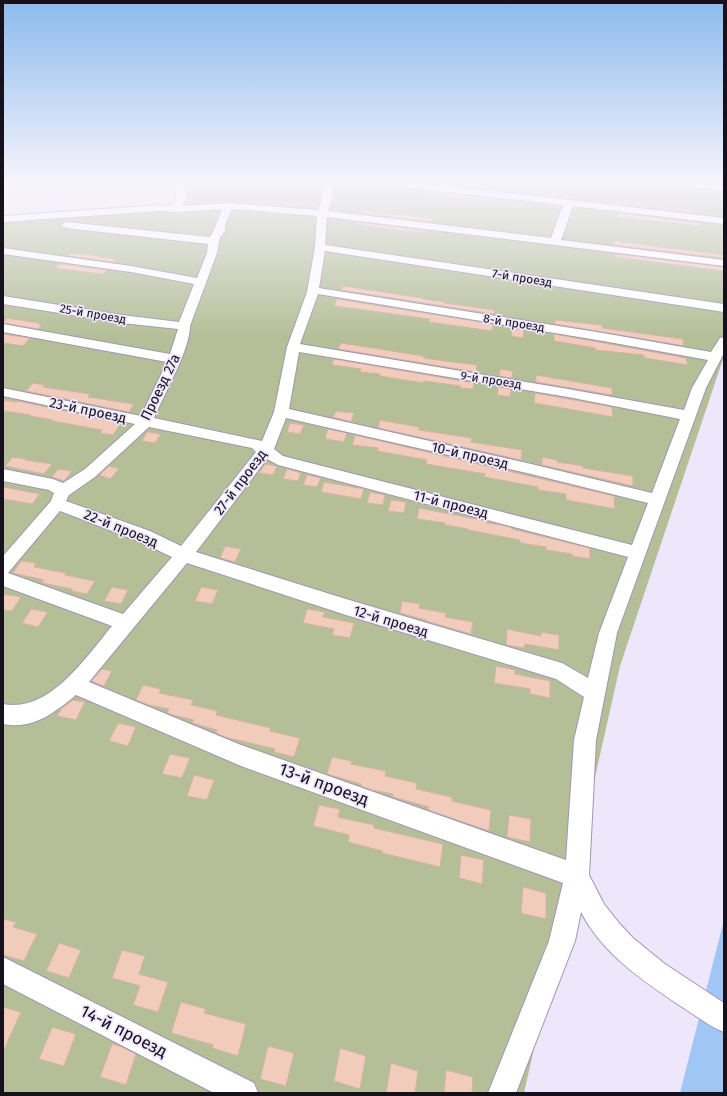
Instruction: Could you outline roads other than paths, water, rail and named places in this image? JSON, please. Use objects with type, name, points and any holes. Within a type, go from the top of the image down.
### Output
[{"type":"street","points":[[160,235],[214,241]]},
{"type":"street","name":"Проезд 27а","points":[[3,568],[60,497],[123,444],[145,422],[156,396],[175,359],[184,332],[184,326],[212,253],[214,241],[218,235]]},
{"type":"street","name":"27-й проезд","points":[[3,714],[11,716],[29,714],[49,705],[65,690],[74,685],[184,555],[266,450],[281,412],[294,347],[313,290],[321,235]]},
{"type":"street","points":[[500,235],[724,263]]},
{"type":"street","points":[[555,242],[557,235]]},
{"type":"street","name":"7-й проезд","points":[[320,247],[724,308]]},
{"type":"street","points":[[3,251],[131,269],[201,282]]},
{"type":"street","name":"8-й проезд","points":[[313,290],[603,337],[720,349]]},
{"type":"street","name":"25-й проезд","points":[[3,300],[122,319],[184,326]]},
{"type":"street","points":[[3,328],[175,359]]},
{"type":"street","name":"9-й проезд","points":[[294,347],[576,394],[688,416]]},
{"type":"street","points":[[502,1093],[562,941],[577,876],[584,740],[608,633],[699,388],[720,349]]},
{"type":"street","name":"23-й проезд","points":[[3,392],[256,444],[266,450]]},
{"type":"street","name":"10-й проезд","points":[[281,412],[527,468],[658,500]]},
{"type":"street","name":"11-й проезд","points":[[266,450],[278,460],[638,553]]},
{"type":"street","name":"22-й проезд","points":[[3,475],[53,485],[60,497],[184,555]]},
{"type":"street","name":"12-й проезд","points":[[184,555],[346,607],[562,672],[595,693]]},
{"type":"street","points":[[3,579],[126,623]]},
{"type":"street","name":"13-й проезд","points":[[74,685],[241,755],[577,876]]},
{"type":"street","points":[[577,876],[598,917],[624,947],[657,975],[724,1019]]},
{"type":"street","name":"14-й проезд","points":[[3,970],[244,1093]]},
{"type":"water","points":[[724,920],[724,1093],[680,1093]]}]
